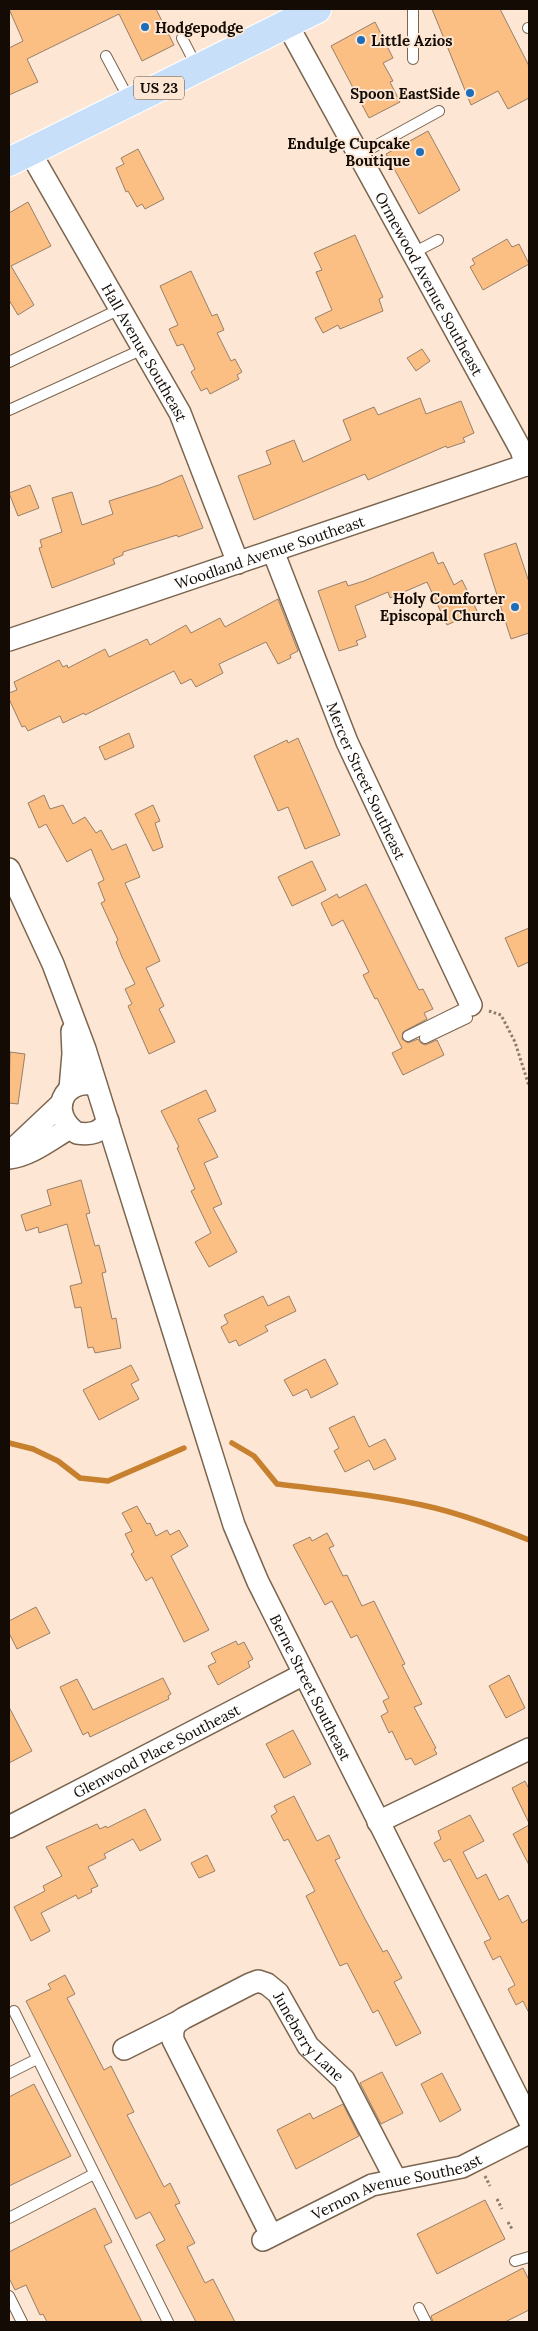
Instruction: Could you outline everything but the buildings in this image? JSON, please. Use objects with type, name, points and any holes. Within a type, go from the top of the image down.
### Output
[{"type":"highway","name":"US 23","points":[[19,157],[317,9]]},
{"type":"street","name":"Ormewood Avenue Southeast","points":[[287,24],[528,465]]},
{"type":"street","name":"Hall Avenue Southeast","points":[[19,157],[120,309],[180,413],[238,563]]},
{"type":"street","name":"Woodland Avenue Southeast","points":[[9,640],[528,465]]},
{"type":"street","name":"Mercer Street Southeast","points":[[273,551],[347,742],[467,1007]]},
{"type":"street","name":"Berne Street Southeast","points":[[9,869],[53,964],[96,1085],[234,1525],[258,1582],[529,2120]]},
{"type":"street","name":"Berne Street Southeast","points":[[70,1011],[73,1054],[66,1096],[61,1113],[78,1131],[107,1154],[127,1193],[142,1232]]},
{"type":"street","points":[[9,1153],[66,1096],[87,1083],[96,1085]]},
{"type":"street","points":[[9,1158],[16,1157],[78,1131],[103,1129],[108,1121]]},
{"type":"street","name":"Glenwood Place Southeast","points":[[9,1827],[304,1674]]},
{"type":"street","points":[[378,1822],[529,1749]]},
{"type":"street","name":"Juneberry Lane","points":[[124,2049],[250,1984],[258,1981],[267,1984],[278,1992],[308,2046],[344,2080],[396,2180]]},
{"type":"street","name":"Vernon Avenue Southeast","points":[[176,2023],[172,2030],[173,2040],[267,2238],[372,2185],[462,2167],[529,2133]]},
{"type":"lane","points":[[413,9],[413,59]]},
{"type":"lane","points":[[182,38],[198,68]]},
{"type":"lane","points":[[106,56],[130,102]]},
{"type":"lane","points":[[359,155],[439,111]]},
{"type":"lane","points":[[413,253],[438,240]]},
{"type":"lane","points":[[9,362],[120,309]]},
{"type":"lane","points":[[9,410],[143,349]]},
{"type":"lane","points":[[408,1036],[467,1007],[467,1018],[425,1038]]},
{"type":"lane","points":[[14,2011],[168,2322]]},
{"type":"lane","points":[[9,2073],[37,2059]]},
{"type":"lane","points":[[9,2218],[94,2174]]},
{"type":"lane","points":[[515,2261],[529,2257]]},
{"type":"lane","points":[[9,2296],[22,2322]]},
{"type":"lane","points":[[419,2308],[426,2322]]},
{"type":"path","points":[[467,1007],[501,1015],[514,1042],[529,1086]]},
{"type":"path","points":[[485,2176],[490,2186]]},
{"type":"path","points":[[496,2199],[502,2209]]},
{"type":"path","points":[[508,2222],[512,2229]]},
{"type":"waterway","points":[[9,1443],[33,1449],[58,1461],[80,1478],[108,1481],[184,1448]]},
{"type":"waterway","points":[[232,1443],[254,1456],[277,1484],[376,1497],[435,1508],[483,1522],[529,1540]]},
{"type":"place","name":"Hodgepodge","points":[[145,27]]},
{"type":"place","name":"Little Azios","points":[[361,40]]},
{"type":"place","name":"Spoon EastSide","points":[[470,93]]},
{"type":"place","name":"Endulge Cupcake Boutique","points":[[420,152]]},
{"type":"place","name":"Holy Comforter Episcopal Church","points":[[515,607]]}]
